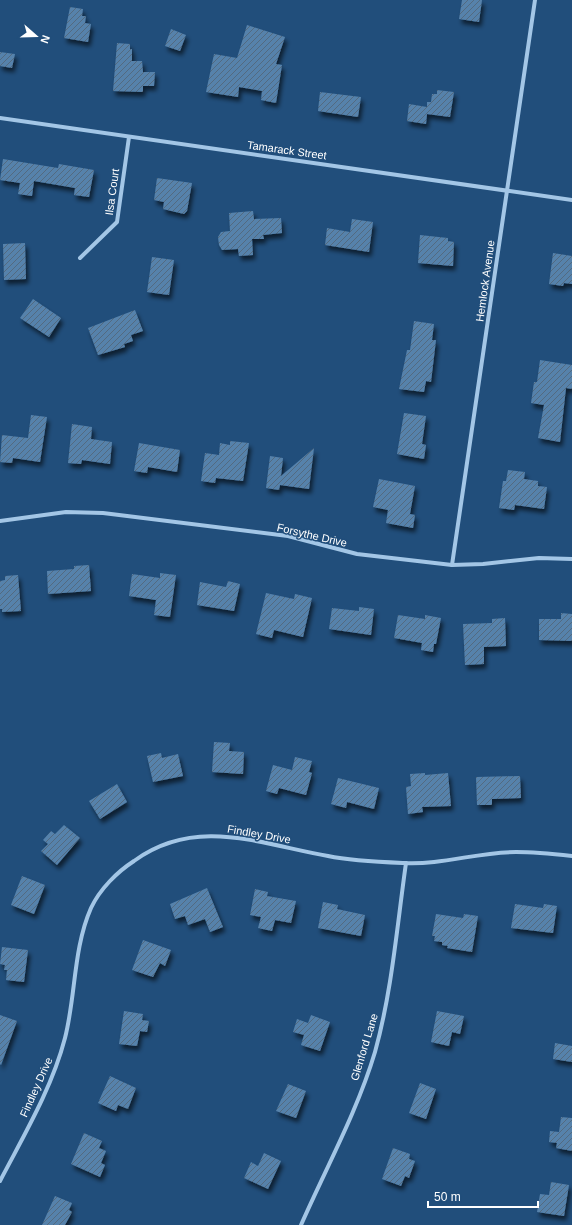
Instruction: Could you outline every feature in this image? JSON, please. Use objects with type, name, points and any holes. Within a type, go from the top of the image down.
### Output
[{"type":"street","name":"Hemlock Avenue","points":[[452,564],[535,0]]},
{"type":"street","name":"Tamarack Street","points":[[0,118],[572,200]]},
{"type":"street","name":"Ilsa Court","points":[[80,258],[117,222],[129,137]]},
{"type":"street","name":"Forsythe Drive","points":[[0,521],[66,512],[103,513],[288,536],[357,554],[452,564],[483,564],[539,558],[572,559]]},
{"type":"street","name":"Findley Drive","points":[[0,1181],[41,1101],[56,1067],[65,1038],[73,996],[76,960],[83,932],[92,906],[105,887],[122,869],[147,851],[178,840],[204,835],[231,836],[329,857],[406,863],[442,862],[515,852],[572,856]]},
{"type":"street","name":"Glenford Lane","points":[[301,1225],[341,1139],[374,1053],[385,1008],[406,863]]},
{"type":"building","points":[[462,0],[482,0],[479,22],[459,19]]},
{"type":"building","points":[[70,7],[83,9],[82,16],[86,16],[85,23],[91,24],[88,42],[64,38]]},
{"type":"building","points":[[247,25],[285,37],[276,64],[282,65],[276,103],[261,100],[262,91],[239,87],[238,97],[206,92],[214,54],[237,58]]},
{"type":"building","points":[[171,29],[186,35],[180,51],[165,46]]},
{"type":"building","points":[[117,43],[130,44],[130,49],[132,49],[132,61],[142,61],[143,72],[155,72],[154,86],[143,86],[143,92],[113,91]]},
{"type":"building","points":[[0,52],[15,54],[12,68],[0,66]]},
{"type":"building","points":[[437,90],[454,92],[450,117],[427,114],[426,124],[407,121],[409,104],[427,107],[427,102],[431,102],[432,94],[437,94]]},
{"type":"building","points":[[320,92],[361,97],[358,117],[318,111]]},
{"type":"building","points":[[3,159],[58,168],[59,164],[94,170],[89,197],[74,195],[75,188],[34,181],[32,196],[18,194],[20,183],[0,180]]},
{"type":"building","points":[[157,178],[192,183],[187,211],[184,214],[163,209],[164,202],[154,200]]},
{"type":"building","points":[[253,211],[254,219],[281,218],[282,233],[263,235],[264,239],[252,239],[253,255],[239,256],[238,249],[222,250],[219,245],[218,237],[221,232],[230,231],[229,213]]},
{"type":"building","points":[[352,219],[373,222],[369,252],[325,245],[327,228],[350,232]]},
{"type":"building","points":[[420,235],[448,238],[448,241],[454,242],[453,266],[418,263]]},
{"type":"building","points":[[25,243],[26,279],[4,280],[3,244]]},
{"type":"building","points":[[553,253],[572,256],[572,284],[564,283],[563,286],[549,284]]},
{"type":"building","points":[[152,257],[174,260],[169,295],[147,292]]},
{"type":"building","points":[[33,299],[61,318],[49,337],[20,318]]},
{"type":"building","points":[[135,310],[143,331],[131,335],[133,341],[124,344],[125,347],[98,355],[88,328]]},
{"type":"building","points":[[414,321],[434,324],[432,340],[436,340],[431,382],[426,381],[424,392],[399,389],[407,350],[410,350]]},
{"type":"building","points":[[540,360],[572,365],[572,389],[566,388],[560,442],[538,438],[544,405],[531,403],[534,382],[537,382]]},
{"type":"building","points":[[404,413],[426,416],[422,444],[426,445],[424,459],[397,454]]},
{"type":"building","points":[[31,415],[47,417],[40,462],[13,458],[12,463],[0,462],[2,435],[28,438]]},
{"type":"building","points":[[72,424],[92,427],[91,439],[112,442],[110,464],[82,460],[81,464],[68,463]]},
{"type":"building","points":[[230,441],[249,443],[243,481],[216,478],[215,483],[201,481],[205,453],[219,455],[220,443],[230,445]]},
{"type":"building","points":[[139,443],[180,450],[177,472],[148,467],[147,473],[134,471]]},
{"type":"building","points":[[314,448],[309,489],[280,485],[279,490],[266,488],[270,456],[283,458],[281,476]]},
{"type":"building","points":[[508,470],[525,472],[524,479],[538,481],[538,486],[547,487],[544,509],[515,505],[514,510],[499,508],[503,481],[506,481]]},
{"type":"building","points":[[379,479],[415,486],[410,514],[415,515],[413,528],[386,523],[388,510],[373,507]]},
{"type":"building","points":[[89,565],[91,591],[48,594],[47,571],[74,569],[74,566]]},
{"type":"building","points":[[160,573],[176,575],[170,617],[154,615],[156,600],[129,596],[132,574],[160,578]]},
{"type":"building","points":[[18,575],[21,611],[2,612],[2,609],[0,609],[0,581],[5,580],[5,576]]},
{"type":"building","points":[[228,581],[240,584],[234,611],[197,605],[200,582],[226,587]]},
{"type":"building","points":[[266,593],[294,599],[295,594],[312,598],[303,637],[274,630],[272,638],[256,634]]},
{"type":"building","points":[[359,607],[374,609],[371,635],[329,629],[332,608],[359,611]]},
{"type":"building","points":[[561,613],[572,614],[572,641],[539,640],[539,619],[561,619]]},
{"type":"building","points":[[398,615],[425,619],[425,615],[441,618],[433,652],[421,650],[422,643],[394,638]]},
{"type":"building","points":[[505,618],[506,646],[484,647],[484,664],[465,665],[463,624],[492,623],[492,619]]},
{"type":"building","points":[[214,742],[230,743],[229,751],[244,752],[243,774],[212,772]]},
{"type":"building","points":[[161,753],[162,758],[178,754],[183,776],[153,782],[147,756]]},
{"type":"building","points":[[295,757],[312,761],[309,772],[312,773],[306,795],[279,788],[277,794],[266,791],[273,765],[292,770]]},
{"type":"building","points":[[425,773],[425,775],[448,773],[451,806],[422,807],[423,812],[408,814],[406,787],[411,786],[410,774]]},
{"type":"building","points":[[520,776],[521,798],[492,799],[492,805],[477,805],[476,777]]},
{"type":"building","points":[[338,778],[379,788],[374,809],[347,802],[346,808],[331,804]]},
{"type":"building","points":[[117,784],[127,802],[100,819],[89,801]]},
{"type":"building","points":[[64,825],[80,838],[57,865],[41,851],[48,844],[43,840],[51,831],[55,834]]},
{"type":"building","points":[[22,876],[45,885],[34,914],[11,905]]},
{"type":"building","points":[[207,888],[223,927],[210,932],[205,919],[188,925],[185,916],[175,919],[170,904]]},
{"type":"building","points":[[255,889],[268,892],[267,896],[296,901],[291,923],[275,920],[272,931],[258,928],[261,917],[250,915]]},
{"type":"building","points":[[323,902],[338,905],[337,909],[365,915],[361,936],[318,928]]},
{"type":"building","points":[[515,904],[543,908],[544,904],[557,906],[553,933],[511,928]]},
{"type":"building","points":[[436,914],[463,918],[464,914],[478,916],[472,952],[447,948],[448,946],[442,945],[442,942],[434,941],[435,936],[432,936]]},
{"type":"building","points":[[143,940],[171,950],[165,966],[160,963],[153,977],[132,970]]},
{"type":"building","points":[[2,947],[28,950],[24,982],[6,980],[7,970],[4,970],[5,965],[0,964]]},
{"type":"building","points":[[124,1011],[143,1014],[142,1020],[149,1021],[147,1032],[140,1031],[137,1046],[119,1044]]},
{"type":"building","points":[[437,1011],[464,1016],[460,1034],[452,1032],[449,1046],[431,1042]]},
{"type":"building","points":[[0,1015],[17,1021],[1,1065],[0,1064]]},
{"type":"building","points":[[311,1015],[330,1022],[320,1051],[301,1045],[304,1035],[293,1032],[297,1019],[308,1023]]},
{"type":"building","points":[[555,1043],[572,1046],[572,1062],[553,1059]]},
{"type":"building","points":[[110,1076],[136,1088],[128,1109],[118,1105],[116,1111],[98,1103]]},
{"type":"building","points":[[420,1083],[436,1089],[426,1119],[409,1113]]},
{"type":"building","points":[[288,1084],[306,1091],[296,1118],[276,1111]]},
{"type":"building","points":[[561,1117],[572,1118],[572,1151],[556,1148],[557,1143],[549,1142],[550,1131],[559,1132]]},
{"type":"building","points":[[84,1133],[102,1141],[99,1148],[106,1151],[101,1163],[105,1165],[100,1177],[71,1164]]},
{"type":"building","points":[[393,1148],[410,1154],[409,1159],[415,1161],[409,1178],[405,1176],[401,1186],[382,1179]]},
{"type":"building","points":[[264,1153],[281,1161],[268,1189],[244,1178],[251,1162],[258,1166]]},
{"type":"building","points":[[551,1182],[569,1185],[564,1216],[537,1212],[540,1194],[549,1195]]},
{"type":"building","points":[[55,1196],[72,1203],[69,1210],[72,1212],[65,1225],[42,1225]]}]
